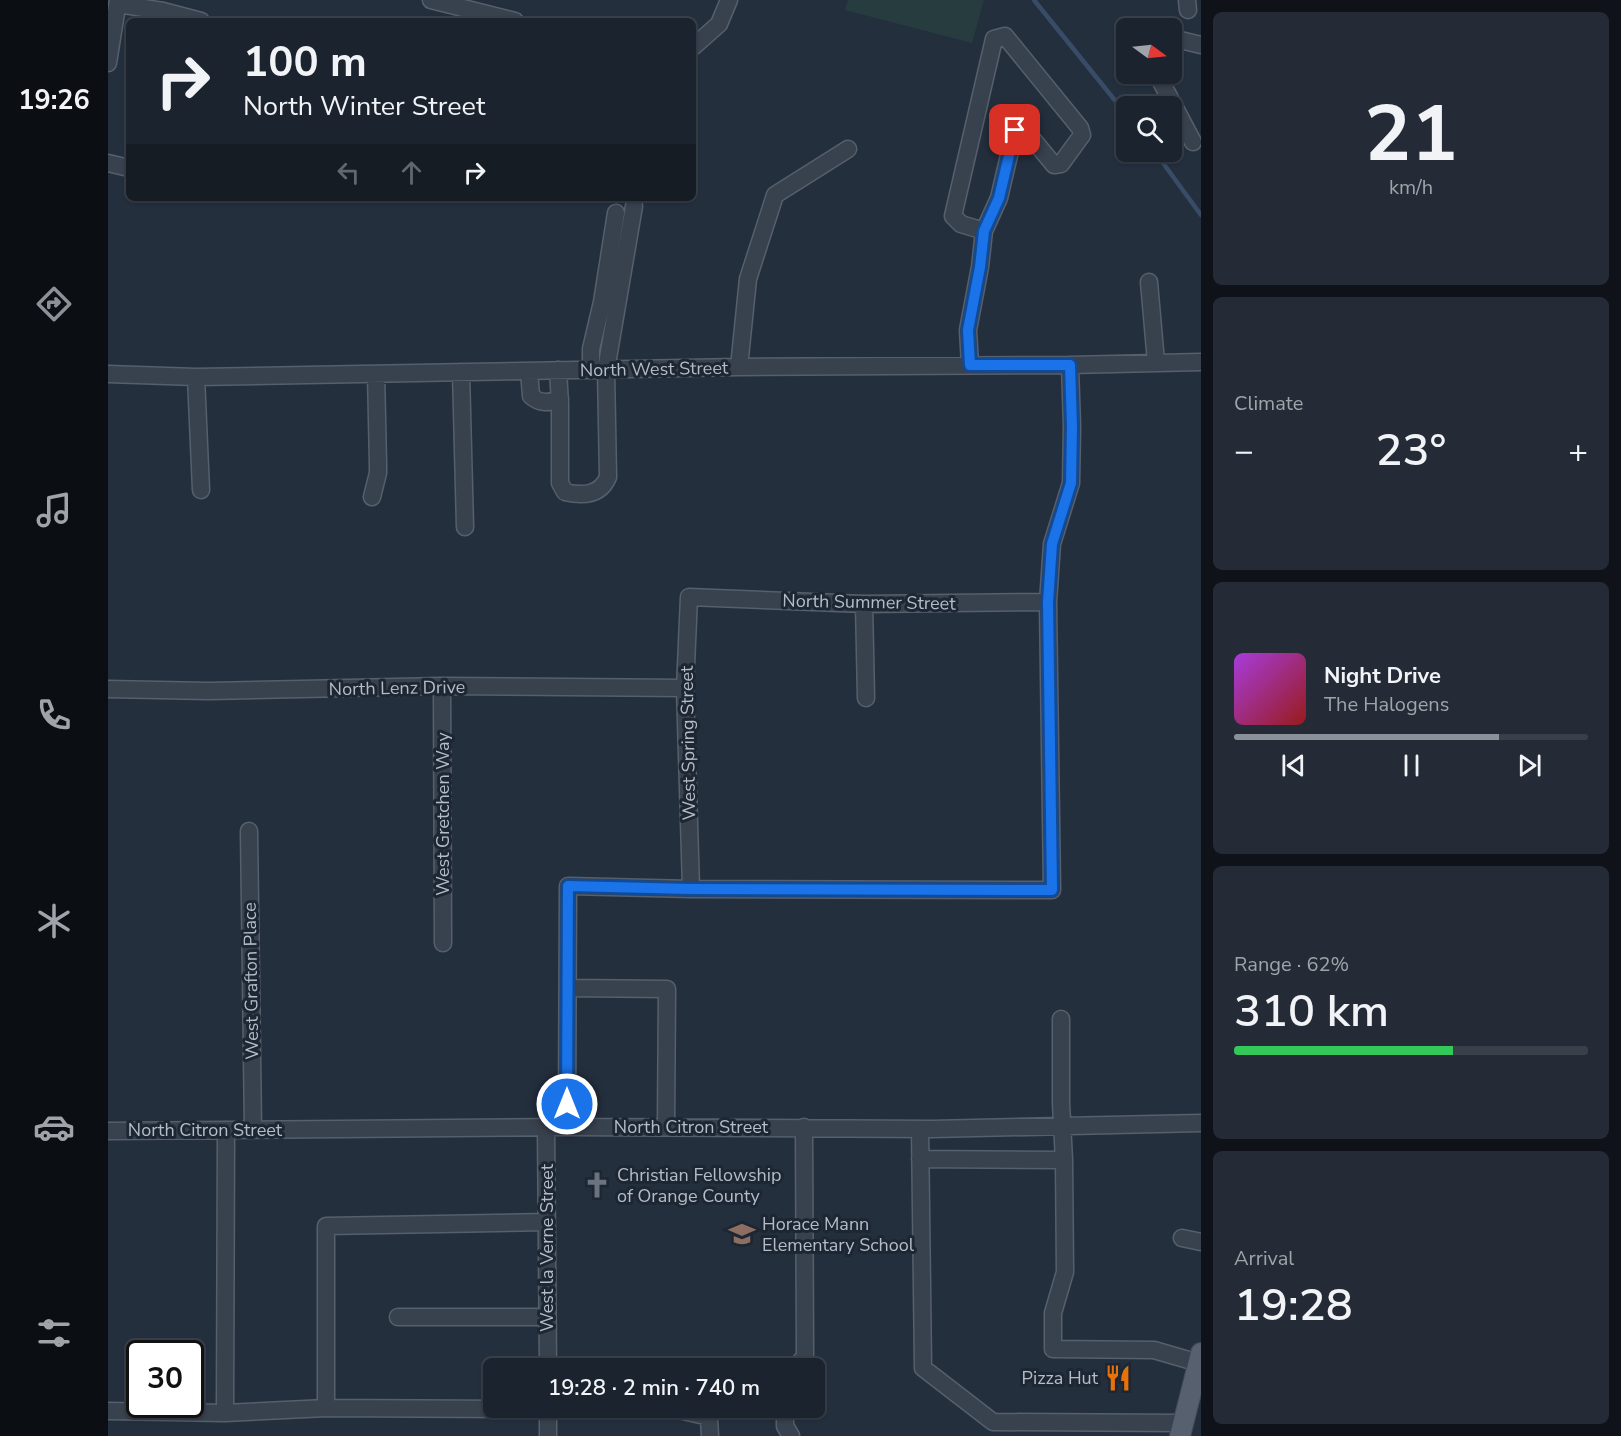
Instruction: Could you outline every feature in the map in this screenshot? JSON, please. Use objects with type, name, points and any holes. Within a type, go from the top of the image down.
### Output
[{"type":"main road","points":[[1181,1430],[1200,1358]]},
{"type":"street","points":[[431,0],[503,18]]},
{"type":"street","points":[[696,44],[719,24],[729,0]]},
{"type":"street","points":[[108,63],[118,2],[190,18]]},
{"type":"street","points":[[970,365],[968,330],[984,231],[999,198],[1015,130],[1025,130],[1054,165],[1062,164],[1082,135],[1080,128],[1005,36],[994,39],[953,216],[961,224],[984,231]]},
{"type":"street","points":[[1182,40],[1201,45]]},
{"type":"street","points":[[1162,84],[1193,142]]},
{"type":"street","points":[[739,367],[748,279],[775,195],[848,149]]},
{"type":"street","points":[[108,163],[126,167]]},
{"type":"street","points":[[598,370],[634,206]]},
{"type":"street","points":[[558,370],[560,483],[565,492],[578,495],[592,493],[604,486],[608,477],[598,370],[591,349],[602,302],[616,213]]},
{"type":"street","points":[[1149,282],[1155,362]]},
{"type":"street","name":"North West Street","points":[[108,374],[196,377],[739,367],[1201,362]]},
{"type":"street","points":[[567,1127],[568,886],[691,889],[1052,890],[1048,602],[1052,544],[1071,483],[1070,365]]},
{"type":"street","points":[[529,371],[531,396],[536,400],[549,403],[560,399]]},
{"type":"street","points":[[461,372],[465,527]]},
{"type":"street","points":[[372,497],[378,473],[376,374]]},
{"type":"street","points":[[196,377],[201,490]]},
{"type":"street","name":"North Summer Street","points":[[689,597],[864,604],[1048,602]]},
{"type":"street","name":"West Spring Street","points":[[689,597],[685,688],[691,889]]},
{"type":"street","points":[[864,604],[866,698]]},
{"type":"street","name":"North Lenz Drive","points":[[108,689],[209,691],[442,686],[685,688]]},
{"type":"street","name":"West Gretchen Way","points":[[442,686],[443,943]]},
{"type":"street","name":"West Grafton Place","points":[[249,831],[253,1130]]},
{"type":"street","points":[[568,988],[667,988],[666,1127]]},
{"type":"street","points":[[1061,1019],[1065,1272],[1053,1313],[1053,1349],[1154,1350],[1200,1358]]},
{"type":"street","name":"North Citron Street","points":[[108,1131],[546,1127],[920,1129],[1201,1123]]},
{"type":"street","name":"West la Verne Street","points":[[546,1127],[548,1358]]},
{"type":"street","points":[[800,1358],[804,1127]]},
{"type":"street","points":[[920,1129],[923,1368],[993,1422],[1181,1430]]},
{"type":"street","points":[[225,1413],[226,1130]]},
{"type":"street","points":[[920,1159],[1064,1160]]},
{"type":"street","points":[[326,1408],[326,1226],[547,1222]]},
{"type":"street","points":[[1182,1238],[1201,1242]]},
{"type":"street","points":[[398,1317],[547,1317]]},
{"type":"street","points":[[108,1411],[225,1413],[326,1408],[483,1408]]},
{"type":"street","points":[[548,1418],[548,1436]]},
{"type":"street","points":[[708,1418],[710,1436]]},
{"type":"street","points":[[785,1418],[785,1426],[791,1436]]},
{"type":"green space","points":[[848,0],[984,0],[972,43],[845,10]]},
{"type":"waterway","points":[[1034,0],[1116,102]]},
{"type":"waterway","points":[[1162,162],[1201,215]]},
{"type":"place","name":"Christian Fellowship of Orange County","points":[[597,1185]]},
{"type":"place","name":"Horace Mann Elementary School","points":[[742,1234]]},
{"type":"place","name":"Pizza Hut","points":[[1118,1378]]},
{"type":"route","points":[[567,1104],[568,886],[691,889],[1052,890],[1048,602],[1052,544],[1071,483],[1070,365],[970,365],[968,330],[984,231],[999,198],[1015,130]]}]
